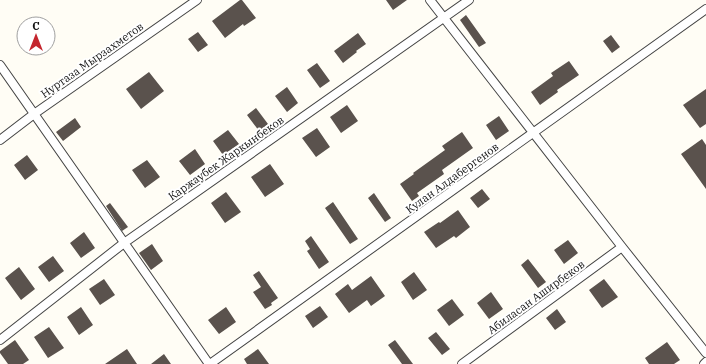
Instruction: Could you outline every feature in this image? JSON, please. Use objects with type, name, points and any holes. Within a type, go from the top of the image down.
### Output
[{"type":"street","name":"Нуртаза Мырзахметов","points":[[0,140],[34,114],[198,0]]},
{"type":"street","points":[[430,0],[706,353]]},
{"type":"street","name":"Каржаубек Жаркынбеков","points":[[0,340],[124,243],[469,0]]},
{"type":"street","name":"Кулан Алдабергенов","points":[[210,364],[706,9]]},
{"type":"street","points":[[0,65],[210,364]]},
{"type":"street","name":"Абиласан Аширбеков","points":[[462,364],[622,247]]},
{"type":"building","points":[[242,0],[256,18],[244,26],[243,24],[225,38],[212,21]]},
{"type":"building","points":[[386,0],[407,0],[393,10]]},
{"type":"building","points":[[466,15],[486,43],[479,47],[460,20]]},
{"type":"building","points":[[198,32],[208,45],[198,52],[188,39]]},
{"type":"building","points":[[358,33],[366,44],[343,63],[334,51]]},
{"type":"building","points":[[611,35],[620,47],[612,53],[603,41]]},
{"type":"building","points":[[569,61],[579,75],[557,90],[558,92],[540,105],[531,92],[553,76],[551,73]]},
{"type":"building","points":[[317,63],[330,81],[320,88],[307,70]]},
{"type":"building","points":[[149,72],[164,91],[141,109],[126,89]]},
{"type":"building","points":[[287,87],[298,103],[287,112],[275,96]]},
{"type":"building","points":[[706,89],[706,124],[700,128],[683,105]]},
{"type":"building","points":[[347,105],[358,121],[341,133],[330,117]]},
{"type":"building","points":[[256,108],[268,124],[259,131],[247,115]]},
{"type":"building","points":[[499,116],[509,131],[496,140],[486,125]]},
{"type":"building","points":[[75,118],[81,127],[63,141],[56,132]]},
{"type":"building","points":[[317,128],[330,147],[316,157],[302,138]]},
{"type":"building","points":[[228,130],[239,144],[223,155],[213,141]]},
{"type":"building","points":[[462,132],[473,148],[442,170],[444,174],[417,193],[419,196],[412,201],[400,184],[445,150],[442,146]]},
{"type":"building","points":[[702,139],[706,145],[706,189],[681,154]]},
{"type":"building","points":[[195,149],[205,164],[190,175],[179,161]]},
{"type":"building","points":[[27,155],[38,170],[25,180],[14,165]]},
{"type":"building","points":[[147,160],[160,177],[145,188],[132,170]]},
{"type":"building","points":[[270,164],[284,184],[265,197],[251,177]]},
{"type":"building","points":[[482,189],[490,199],[478,208],[470,198]]},
{"type":"building","points":[[226,192],[241,212],[225,223],[211,203]]},
{"type":"building","points":[[374,193],[391,218],[385,222],[368,198]]},
{"type":"building","points":[[333,202],[358,239],[350,244],[325,208]]},
{"type":"building","points":[[110,203],[128,227],[122,231],[106,206]]},
{"type":"building","points":[[458,210],[470,227],[456,238],[454,236],[436,248],[424,232]]},
{"type":"building","points":[[84,232],[95,248],[81,258],[70,243]]},
{"type":"building","points":[[311,236],[329,262],[319,269],[307,251],[310,249],[305,241]]},
{"type":"building","points":[[568,240],[578,253],[564,264],[554,250]]},
{"type":"building","points":[[152,244],[163,261],[151,270],[139,253]]},
{"type":"building","points":[[53,256],[64,271],[49,282],[38,267]]},
{"type":"building","points":[[528,259],[546,282],[538,288],[521,265]]},
{"type":"building","points":[[19,267],[35,289],[21,300],[5,278]]},
{"type":"building","points":[[259,271],[278,298],[271,303],[272,305],[265,309],[253,292],[261,287],[253,275]]},
{"type":"building","points":[[414,272],[427,290],[413,300],[401,282]]},
{"type":"building","points":[[371,276],[385,296],[371,306],[367,300],[349,313],[335,294],[348,284],[352,290]]},
{"type":"building","points":[[104,279],[115,295],[100,305],[89,289]]},
{"type":"building","points":[[604,279],[618,297],[602,308],[589,290]]},
{"type":"building","points":[[491,292],[503,309],[489,319],[477,303]]},
{"type":"building","points":[[452,299],[464,315],[449,326],[437,310]]},
{"type":"building","points":[[320,306],[328,317],[313,328],[305,316]]},
{"type":"building","points":[[81,307],[93,325],[79,335],[67,317]]},
{"type":"building","points":[[226,307],[236,322],[219,334],[208,320]]},
{"type":"building","points":[[557,309],[566,322],[555,330],[546,318]]},
{"type":"building","points":[[49,327],[64,348],[48,358],[34,337]]},
{"type":"building","points":[[436,332],[450,349],[442,355],[428,338]]},
{"type":"building","points":[[15,340],[29,360],[23,364],[8,364],[0,353],[0,351]]},
{"type":"building","points":[[395,340],[413,364],[402,364],[388,345]]},
{"type":"building","points":[[667,342],[680,360],[674,364],[649,364],[645,358]]},
{"type":"building","points":[[127,349],[137,364],[105,364]]},
{"type":"building","points":[[258,349],[269,364],[247,364],[244,359]]},
{"type":"building","points":[[164,354],[171,364],[151,364]]}]
